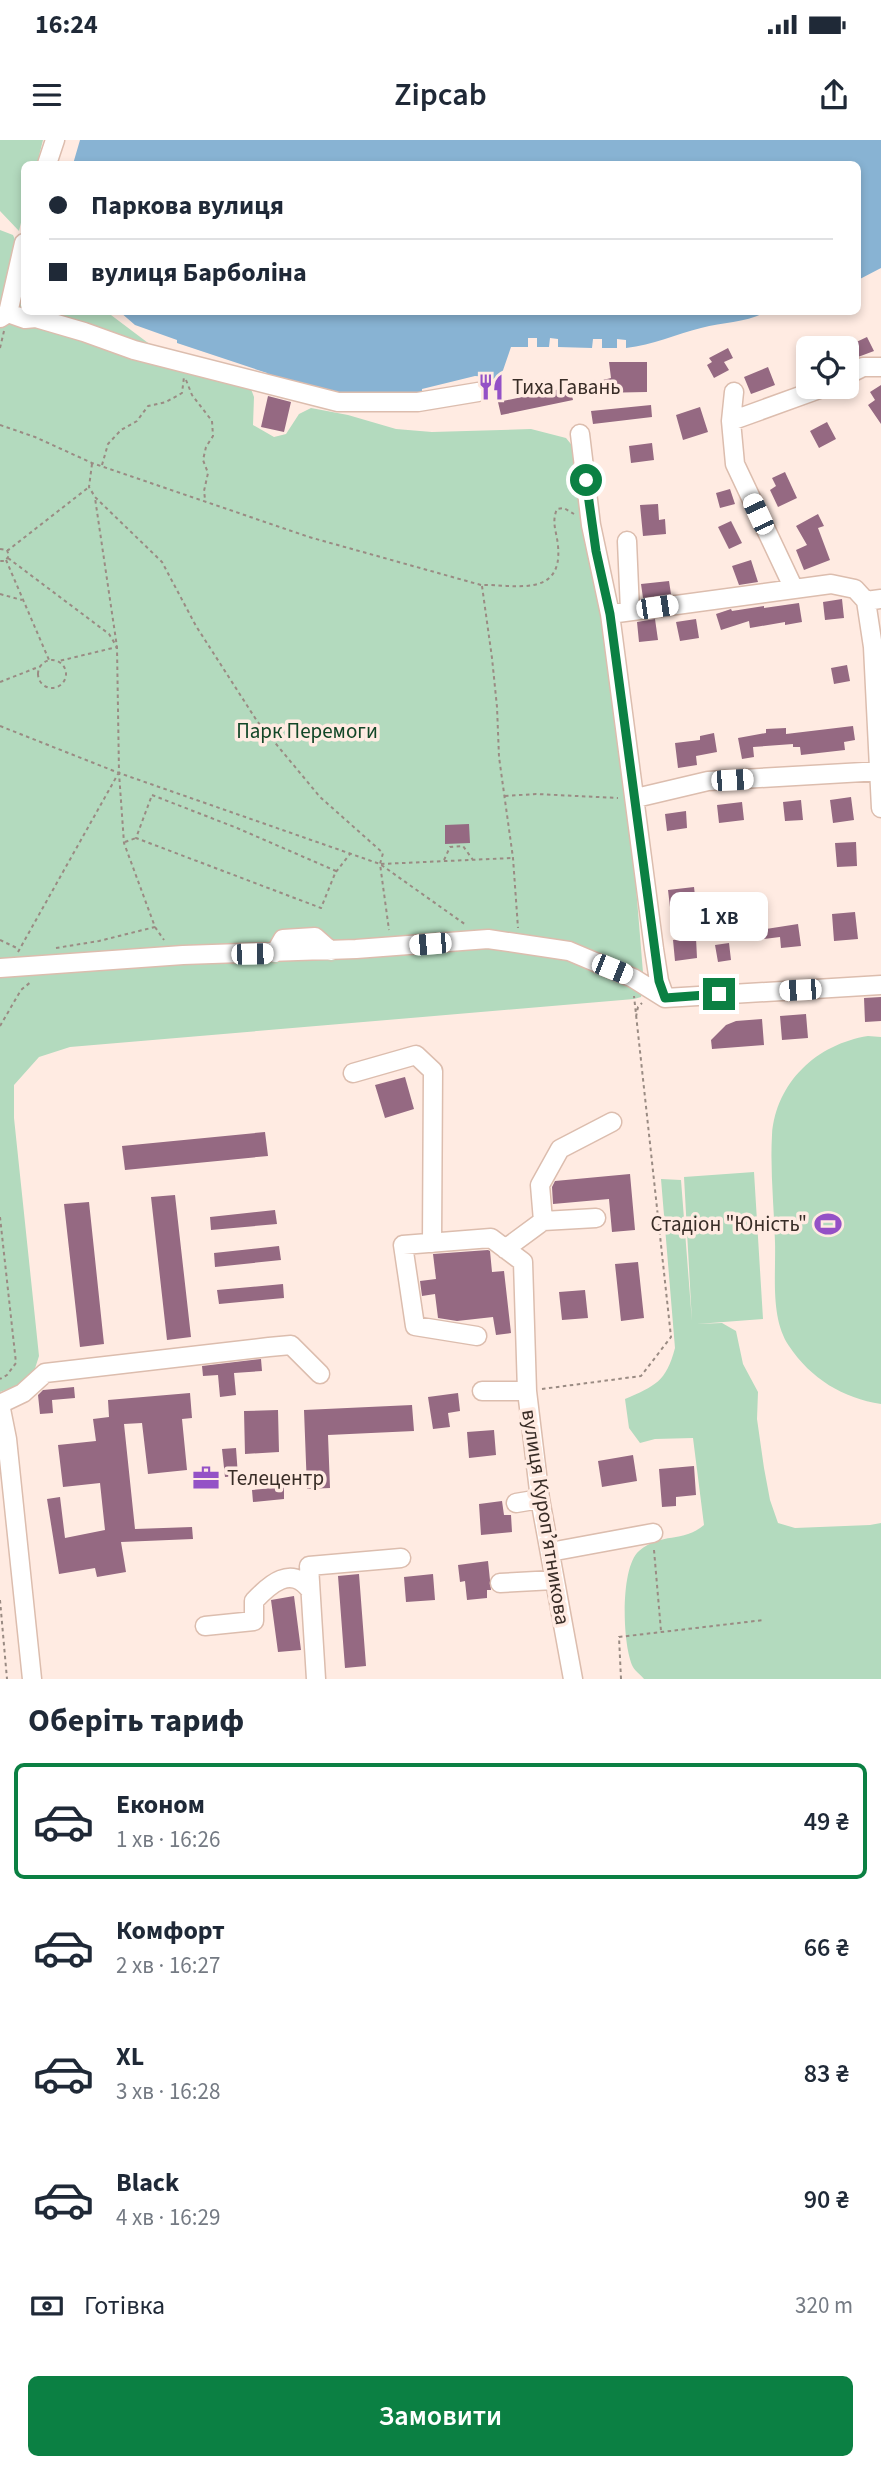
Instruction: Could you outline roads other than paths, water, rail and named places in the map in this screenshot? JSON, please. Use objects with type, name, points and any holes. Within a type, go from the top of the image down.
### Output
[{"type":"street","points":[[48,161],[55,140]]},
{"type":"street","points":[[21,256],[4,322],[36,318],[184,369],[338,402],[418,402],[478,392]]},
{"type":"street","points":[[859,369],[881,367]]},
{"type":"street","points":[[734,392],[731,421],[735,464],[794,589]]},
{"type":"street","points":[[731,421],[796,397]]},
{"type":"street","points":[[580,434],[592,525],[610,614],[654,949],[659,981],[665,998]]},
{"type":"street","points":[[628,541],[630,611]]},
{"type":"street","points":[[610,614],[831,584],[855,589],[874,600],[873,647],[881,808]]},
{"type":"street","points":[[636,798],[708,781],[880,771]]},
{"type":"street","points":[[3,968],[183,955],[331,951],[488,939],[569,951],[633,978],[665,998],[881,985]]},
{"type":"street","points":[[353,1073],[416,1055],[433,1071],[432,1243]]},
{"type":"street","points":[[543,1221],[540,1185],[560,1149],[612,1122]]},
{"type":"street","points":[[477,1336],[415,1326],[403,1245],[491,1238],[505,1249],[543,1221],[596,1218]]},
{"type":"street","name":"вулиця Куропʼятникова","points":[[505,1249],[523,1262],[527,1391],[540,1499],[573,1679]]},
{"type":"street","points":[[33,1679],[7,1438],[1,1410],[46,1373],[269,1347],[291,1345],[320,1374]]},
{"type":"street","points":[[482,1391],[527,1391]]},
{"type":"street","points":[[516,1503],[540,1499]]},
{"type":"street","points":[[550,1552],[653,1532]]},
{"type":"street","points":[[316,1679],[309,1566],[401,1558]]},
{"type":"street","points":[[205,1626],[254,1621],[254,1601],[272,1582],[289,1577],[304,1583],[310,1590]]},
{"type":"street","points":[[500,1583],[554,1580]]},
{"type":"water","points":[[80,140],[881,140],[881,268],[861,278],[861,161],[74,161]]},
{"type":"water","points":[[123,315],[758,315],[626,348],[626,340],[617,339],[617,348],[602,348],[602,339],[593,339],[592,348],[558,347],[558,339],[550,338],[549,347],[537,347],[537,338],[528,338],[528,347],[511,347],[500,379],[491,381],[490,377],[475,376],[422,389],[422,392],[333,394],[266,377],[267,373],[177,343],[177,340],[135,325]]},
{"type":"place","name":"Тиха Гавань","points":[[491,387]]},
{"type":"place","name":"Стадіон \"Юність\"","points":[[828,1224]]},
{"type":"place","name":"Телецентр","points":[[206,1478]]},
{"type":"park label","name":"Парк Перемоги","points":[[307,731]]}]
